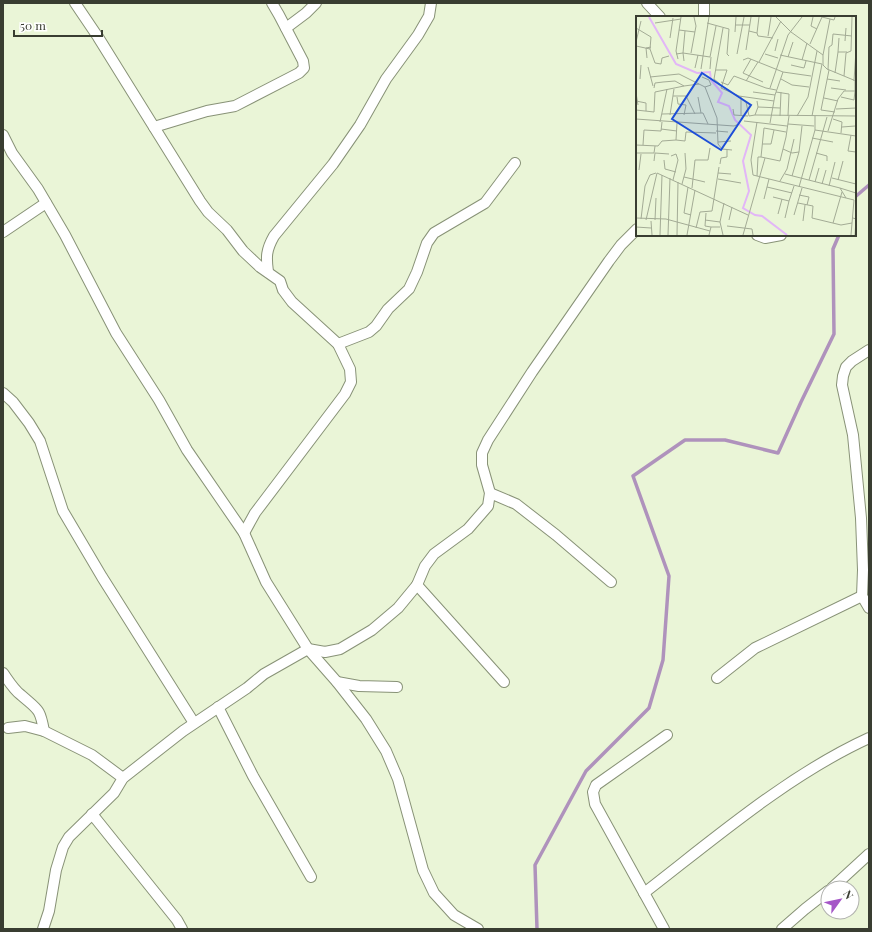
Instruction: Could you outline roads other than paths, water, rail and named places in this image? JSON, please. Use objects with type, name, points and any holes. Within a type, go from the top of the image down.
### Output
[{"type":"street","points":[[75,3],[154,126],[200,202],[227,230],[242,251],[280,281],[283,290],[292,302],[338,344],[350,369],[351,382],[345,394],[255,513],[244,533]]},
{"type":"street","points":[[154,126],[207,111],[234,106],[299,73],[304,68],[303,61],[272,3]]},
{"type":"street","points":[[286,28],[306,13],[316,3]]},
{"type":"street","points":[[268,272],[266,260],[267,247],[274,236],[333,164],[360,125],[386,79],[418,35],[429,16],[431,3]]},
{"type":"street","points":[[646,3],[659,16]]},
{"type":"street","points":[[704,3],[704,16]]},
{"type":"street","points":[[3,135],[12,153],[46,203],[65,235],[116,333],[159,400],[186,450],[244,533],[266,582],[308,649],[337,682],[366,719],[386,751],[398,779],[423,870],[434,894],[454,916],[478,929]]},
{"type":"street","points":[[338,344],[369,332],[376,326],[388,309],[409,289],[417,272],[427,243],[434,233],[485,203],[516,163]]},
{"type":"street","points":[[3,232],[46,203]]},
{"type":"street","points":[[43,929],[49,911],[56,870],[69,837],[114,793],[123,778],[194,723],[247,688],[264,674],[308,649],[325,652],[340,649],[372,630],[398,608],[417,585],[425,566],[434,554],[468,529],[488,506],[490,493],[482,465],[482,453],[488,440],[532,372],[609,261],[636,230]]},
{"type":"street","points":[[759,236],[764,238],[775,236]]},
{"type":"street","points":[[869,350],[852,360],[846,367],[842,380],[853,436],[861,518],[863,570],[862,596],[869,608]]},
{"type":"street","points":[[3,393],[13,402],[29,423],[40,441],[63,511],[102,577],[194,723]]},
{"type":"street","points":[[490,493],[516,504],[556,535],[611,582]]},
{"type":"street","points":[[417,585],[504,682]]},
{"type":"street","points":[[717,678],[755,648],[862,596]]},
{"type":"street","points":[[3,673],[20,695],[32,703],[38,710],[42,717],[44,731]]},
{"type":"street","points":[[337,682],[360,686],[397,687]]},
{"type":"street","points":[[218,707],[253,776],[311,877]]},
{"type":"street","points":[[8,728],[25,726],[44,731],[92,755],[123,778]]},
{"type":"street","points":[[664,929],[595,804],[593,792],[596,785],[667,735]]},
{"type":"street","points":[[644,893],[778,791],[845,750],[869,738]]},
{"type":"street","points":[[92,814],[177,920],[182,929]]},
{"type":"street","points":[[841,880],[869,854]]},
{"type":"street","points":[[782,929],[820,897]]},
{"type":"waterway","points":[[856,196],[869,185]]},
{"type":"waterway","points":[[537,929],[535,865],[586,771],[649,708],[663,660],[669,576],[633,476],[685,440],[725,440],[778,453],[834,334],[833,249],[839,236]]}]
